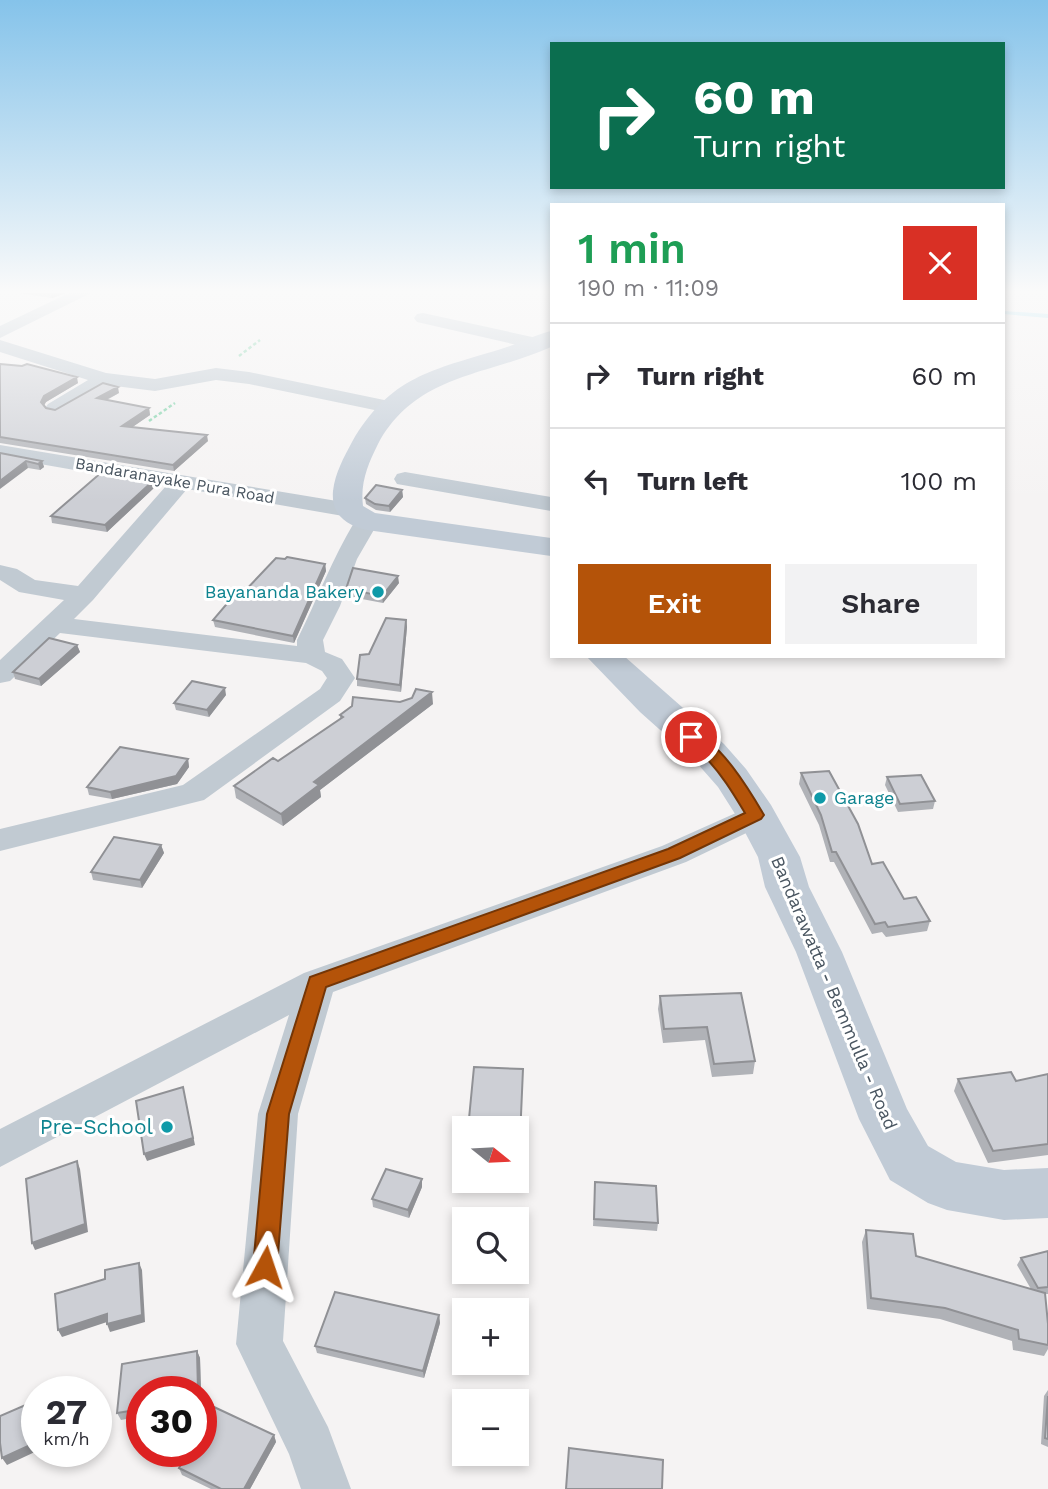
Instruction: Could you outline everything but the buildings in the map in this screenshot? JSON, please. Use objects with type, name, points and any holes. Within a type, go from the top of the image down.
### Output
[{"type":"street","points":[[51,362],[103,379],[155,385],[216,374],[249,378],[389,407]]},
{"type":"street","points":[[312,656],[310,640],[327,606],[358,516],[346,496],[355,461],[389,407],[421,384],[483,362]]},
{"type":"street","points":[[55,408],[103,379]]},
{"type":"street","name":"Bandaranayake Pura Road","points":[[0,451],[358,516]]},
{"type":"street","points":[[405,479],[550,504]]},
{"type":"street","points":[[0,675],[84,595],[181,482]]},
{"type":"street","points":[[358,516],[550,547]]},
{"type":"street","points":[[0,572],[28,587],[84,595]]},
{"type":"street","points":[[0,840],[193,793],[330,695],[341,678],[332,664],[312,656],[54,624]]},
{"type":"street","name":"Bandarawatta - Bemmulla - Road","points":[[605,658],[710,753],[732,778],[755,815],[779,857],[787,887],[819,952],[885,1119],[909,1163],[947,1185],[1004,1195],[1048,1193]]},
{"type":"street","points":[[330,695],[365,699]]},
{"type":"street","points":[[0,1149],[317,982],[674,854],[755,815]]},
{"type":"street","points":[[317,982],[278,1114],[259,1344],[310,1445],[326,1489]]},
{"type":"place","name":"Bayananda Bakery","points":[[378,592]]},
{"type":"place","name":"Garage","points":[[820,798]]},
{"type":"place","name":"Pre-School","points":[[167,1127]]},
{"type":"route","points":[[265,1267],[278,1114],[317,982],[674,854],[755,815],[732,778],[710,753],[691,737]]}]
